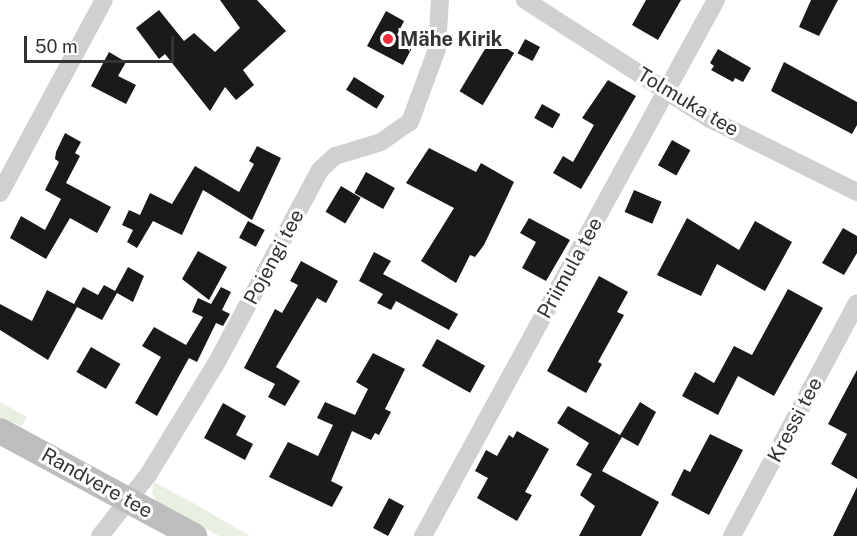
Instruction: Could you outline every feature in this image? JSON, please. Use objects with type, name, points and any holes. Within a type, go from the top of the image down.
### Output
[{"type":"main road","name":"Randvere tee","points":[[0,431],[194,536]]},
{"type":"street","points":[[0,193],[104,0]]},
{"type":"street","name":"Pojengi tee","points":[[100,536],[129,501],[217,362],[320,170],[334,156],[381,142],[410,122],[437,50],[440,0]]},
{"type":"street","name":"Tolmuka tee","points":[[525,0],[710,119],[857,192]]},
{"type":"street","name":"Priimula tee","points":[[423,536],[716,0]]},
{"type":"street","name":"Kressi tee","points":[[732,536],[857,303]]},
{"type":"green space","points":[[0,402],[27,417],[22,426],[0,418]]},
{"type":"green space","points":[[154,482],[250,536],[219,536],[158,503],[152,493]]},
{"type":"building","points":[[220,0],[257,0],[286,31],[243,70],[254,85],[236,100],[225,87],[210,111],[165,54],[159,59],[136,28],[159,10],[184,41],[194,33],[215,52],[240,28]]},
{"type":"building","points":[[646,0],[681,0],[658,40],[632,25]]},
{"type":"building","points":[[811,0],[838,0],[819,36],[799,27]]},
{"type":"building","name":"Mähe Kirik","points":[[386,11],[404,21],[397,35],[414,44],[403,65],[367,46]]},
{"type":"building","points":[[491,39],[514,53],[483,105],[460,91]]},
{"type":"building","points":[[525,39],[540,47],[532,61],[517,53]]},
{"type":"building","points":[[718,49],[751,68],[743,82],[735,78],[733,82],[711,70],[714,66],[710,63]]},
{"type":"building","points":[[109,52],[126,62],[118,76],[136,85],[126,104],[91,86]]},
{"type":"building","points":[[784,62],[857,102],[857,125],[852,134],[771,91]]},
{"type":"building","points":[[354,77],[385,96],[377,109],[346,90]]},
{"type":"building","points":[[608,80],[636,96],[581,189],[553,173],[563,156],[573,162],[594,125],[582,118]]},
{"type":"building","points":[[542,104],[560,114],[553,128],[534,118]]},
{"type":"building","points":[[65,133],[81,142],[75,153],[80,156],[66,183],[111,207],[97,233],[70,218],[46,259],[10,238],[21,216],[45,230],[61,199],[45,190],[59,162],[55,159],[56,152]]},
{"type":"building","points":[[672,140],[690,150],[676,176],[658,165]]},
{"type":"building","points":[[257,146],[281,158],[252,220],[203,190],[182,235],[153,221],[137,248],[127,242],[133,230],[122,225],[129,210],[140,215],[150,193],[172,204],[195,166],[239,192],[254,164],[249,161]]},
{"type":"building","points":[[429,148],[476,172],[481,163],[514,182],[484,245],[475,257],[470,255],[456,283],[421,261],[454,208],[406,183]]},
{"type":"building","points":[[366,172],[395,188],[383,209],[354,193]]},
{"type":"building","points":[[341,186],[361,198],[345,224],[326,212]]},
{"type":"building","points":[[634,190],[662,202],[652,224],[625,212]]},
{"type":"building","points":[[529,218],[570,240],[546,281],[522,268],[536,242],[520,233]]},
{"type":"building","points":[[687,218],[739,250],[755,221],[792,242],[765,291],[717,264],[701,296],[657,275]]},
{"type":"building","points":[[248,221],[265,230],[256,247],[239,238]]},
{"type":"building","points":[[843,228],[857,236],[857,253],[844,275],[822,263]]},
{"type":"building","points":[[198,251],[227,267],[209,300],[182,279]]},
{"type":"building","points":[[374,252],[391,261],[383,274],[458,314],[449,330],[396,301],[391,310],[377,303],[383,294],[359,281]]},
{"type":"building","points":[[301,261],[338,281],[326,303],[317,298],[276,367],[300,381],[285,406],[268,397],[275,384],[244,368],[275,309],[282,313],[298,285],[290,281]]},
{"type":"building","points":[[128,267],[144,276],[133,302],[117,293],[102,320],[77,307],[48,360],[0,330],[0,304],[32,321],[47,290],[74,304],[83,287],[98,295],[104,285],[115,291]]},
{"type":"building","points":[[599,276],[628,292],[617,312],[624,315],[598,362],[602,364],[586,393],[547,371]]},
{"type":"building","points":[[221,287],[231,292],[222,310],[230,314],[223,326],[216,323],[197,362],[189,358],[157,416],[135,403],[161,357],[142,346],[154,327],[186,345],[203,317],[192,312],[198,298],[211,304]]},
{"type":"building","points":[[788,289],[823,308],[774,396],[738,376],[718,415],[682,396],[695,372],[714,383],[734,346],[752,355]]},
{"type":"building","points":[[437,339],[485,366],[470,393],[422,366]]},
{"type":"building","points":[[91,347],[120,364],[106,389],[76,372]]},
{"type":"building","points":[[373,353],[405,369],[385,409],[391,412],[379,435],[375,433],[371,440],[352,431],[331,481],[343,487],[332,507],[269,477],[288,442],[318,456],[333,425],[317,418],[325,402],[355,415],[368,389],[356,382]]},
{"type":"building","points":[[857,370],[857,479],[831,464],[847,434],[828,424]]},
{"type":"building","points":[[640,402],[656,412],[638,446],[622,437],[602,471],[659,502],[641,536],[579,536],[595,506],[580,495],[592,474],[576,465],[589,443],[557,423],[568,406],[620,435]]},
{"type":"building","points":[[223,403],[246,416],[236,435],[253,444],[245,460],[204,438]]},
{"type":"building","points":[[517,431],[549,449],[525,492],[532,495],[517,521],[477,498],[488,478],[475,471],[486,450],[497,456],[509,435],[513,438]]},
{"type":"building","points":[[710,434],[743,450],[709,515],[671,495],[684,469],[690,472]]},
{"type":"building","points":[[857,487],[857,536],[833,536]]},
{"type":"building","points":[[389,498],[404,506],[388,536],[373,528]]},
{"type":"place","name":"Mähe Kirik","points":[[388,39]]}]
